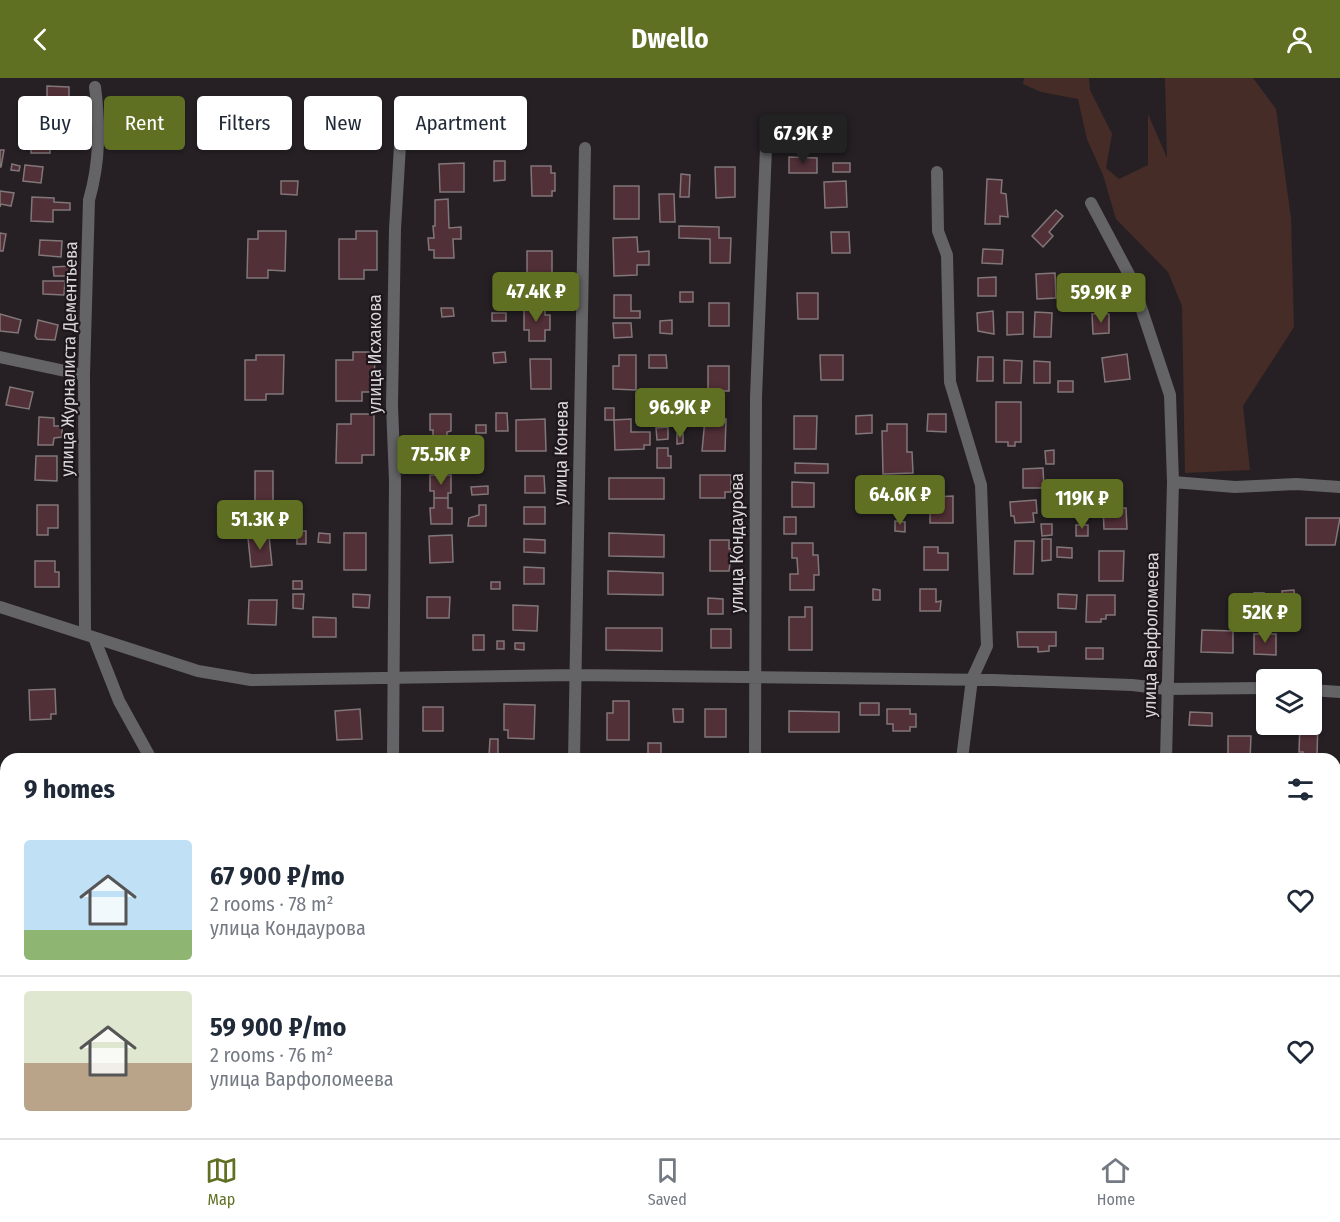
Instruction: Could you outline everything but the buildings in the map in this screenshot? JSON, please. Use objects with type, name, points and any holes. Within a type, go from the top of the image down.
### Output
[{"type":"street","name":"улица Журналиста Дементьева","points":[[95,87],[100,123],[96,175],[89,200],[84,375],[90,636],[119,701],[148,753]]},
{"type":"street","name":"улица Конева","points":[[574,753],[585,148]]},
{"type":"street","name":"улица Кондаурова","points":[[755,753],[753,678],[756,397],[766,148]]},
{"type":"street","name":"улица Исхакова","points":[[393,753],[393,347],[395,229],[400,150]]},
{"type":"street","points":[[937,172],[938,231],[947,255],[950,382],[981,485],[987,646],[972,680],[963,753]]},
{"type":"street","name":"улица Варфоломеева","points":[[1091,203],[1132,280],[1170,395],[1173,482],[1166,753]]},
{"type":"street","points":[[0,357],[84,375]]},
{"type":"street","points":[[1173,482],[1235,487],[1296,484],[1340,487]]},
{"type":"street","points":[[0,607],[198,671],[251,680],[575,675],[972,680],[1131,685],[1167,689],[1256,688]]},
{"type":"street","points":[[1322,691],[1340,692]]},
{"type":"shaded area","points":[[1024,78],[1089,78],[1090,90],[1112,134],[1106,168],[1119,179],[1148,165],[1148,114],[1167,158],[1165,78],[1253,78],[1276,109],[1291,218],[1294,327],[1243,406],[1250,470],[1185,473],[1182,306],[1168,272],[1116,219],[1103,175],[1087,139],[1078,99],[1041,92],[1023,84]]}]
